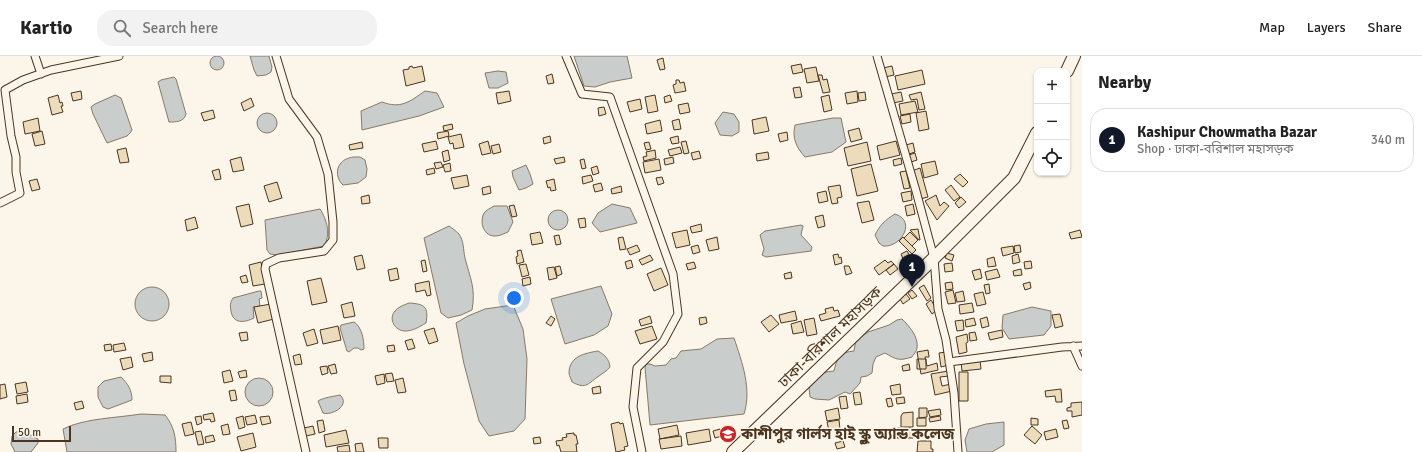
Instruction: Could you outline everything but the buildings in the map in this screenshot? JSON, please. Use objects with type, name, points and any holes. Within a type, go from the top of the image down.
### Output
[{"type":"highway","points":[[1068,68],[1074,56]]},
{"type":"highway","name":"ঢাকা-বরিশাল মহাসড়ক","points":[[733,452],[934,258],[1014,178],[1034,139]]},
{"type":"street","points":[[35,56],[41,74]]},
{"type":"street","points":[[0,203],[5,202],[20,193],[16,172],[16,157],[11,136],[5,90],[51,70],[120,56]]},
{"type":"street","points":[[276,56],[289,99],[317,137],[328,174],[333,222],[333,240],[324,251],[279,258],[266,264],[306,452]]},
{"type":"street","points":[[566,56],[582,94],[610,97],[673,274],[678,314],[663,342],[637,368],[633,407],[642,452]]},
{"type":"street","points":[[877,56],[934,258],[938,309],[946,340],[954,393],[958,452]]},
{"type":"street","points":[[1073,346],[1082,366]]},
{"type":"street","points":[[949,362],[1082,346]]},
{"type":"shaded area","points":[[214,56],[220,56],[224,60],[224,66],[220,70],[214,70],[210,66],[210,60]]},
{"type":"shaded area","points":[[250,56],[269,56],[272,67],[271,72],[266,75],[257,76]]},
{"type":"shaded area","points":[[574,56],[627,56],[632,78],[610,82],[595,87],[584,86]]},
{"type":"shaded area","points":[[498,71],[506,72],[508,83],[498,88],[489,88],[485,73]]},
{"type":"shaded area","points":[[174,77],[176,79],[186,114],[182,120],[177,122],[169,122],[158,82]]},
{"type":"shaded area","points":[[425,91],[437,93],[444,107],[419,116],[362,130],[361,111],[382,102],[394,105],[405,103]]},
{"type":"shaded area","points":[[115,95],[121,98],[132,130],[127,136],[107,143],[91,107]]},
{"type":"shaded area","points":[[723,112],[734,114],[739,122],[739,132],[732,136],[720,135],[715,123]]},
{"type":"shaded area","points":[[267,113],[274,116],[277,123],[274,130],[267,133],[260,130],[257,123],[260,116]]},
{"type":"shaded area","points":[[833,118],[841,118],[846,142],[832,152],[805,157],[799,150],[794,138],[795,125]]},
{"type":"shaded area","points":[[360,157],[365,160],[367,169],[366,177],[358,183],[343,185],[338,177],[337,171],[339,165],[347,159]]},
{"type":"shaded area","points":[[526,165],[533,184],[519,190],[512,171]]},
{"type":"shaded area","points":[[612,204],[630,208],[637,223],[600,232],[592,223],[598,213]]},
{"type":"shaded area","points":[[494,206],[507,206],[513,222],[508,232],[498,236],[488,234],[482,225],[484,213]]},
{"type":"shaded area","points":[[320,209],[325,218],[328,232],[324,246],[278,255],[270,254],[267,250],[265,220]]},
{"type":"shaded area","points":[[558,210],[565,213],[568,220],[565,227],[558,230],[551,227],[548,220],[551,213]]},
{"type":"shaded area","points":[[895,214],[902,217],[906,228],[901,239],[896,243],[883,246],[879,243],[875,235],[883,223]]},
{"type":"shaded area","points":[[801,225],[803,226],[801,235],[812,247],[811,251],[766,257],[762,255],[764,249],[760,235],[765,231]]},
{"type":"shaded area","points":[[449,226],[459,234],[462,239],[465,258],[472,283],[473,302],[472,310],[461,315],[448,318],[441,313],[424,238]]},
{"type":"shaded area","points":[[601,286],[612,314],[608,326],[594,335],[565,344],[551,299]]},
{"type":"shaded area","points":[[152,287],[158,288],[164,292],[168,298],[168,310],[164,316],[158,320],[152,321],[146,320],[140,316],[136,310],[135,304],[136,298],[140,292],[146,288]]},
{"type":"shaded area","points":[[261,291],[262,298],[259,299],[260,306],[253,307],[254,318],[246,321],[240,321],[234,318],[230,307],[233,298]]},
{"type":"shaded area","points":[[409,303],[422,305],[426,309],[427,317],[426,323],[413,330],[405,331],[396,327],[392,321],[392,318],[393,314],[398,308]]},
{"type":"shaded area","points":[[513,305],[523,329],[527,359],[525,419],[514,431],[489,436],[479,421],[464,364],[456,323],[485,309]]},
{"type":"shaded area","points":[[1032,307],[1051,311],[1051,326],[1044,335],[1009,339],[1002,328],[1003,315]]},
{"type":"shaded area","points":[[902,319],[915,336],[917,349],[912,357],[898,359],[885,353],[876,357],[873,364],[872,373],[861,377],[860,383],[850,394],[845,392],[829,400],[810,397],[809,387],[812,379],[826,372],[834,371],[836,363],[842,354],[854,351],[856,340],[868,332]]},
{"type":"shaded area","points":[[354,322],[361,330],[364,349],[361,350],[354,348],[349,352],[347,351],[340,328],[341,325]]},
{"type":"shaded area","points":[[734,338],[745,376],[747,395],[744,414],[650,425],[646,364],[655,366],[666,365],[671,359],[676,358],[681,351],[701,349],[717,339]]},
{"type":"shaded area","points":[[598,351],[608,359],[610,367],[587,385],[572,382],[569,373],[570,367],[575,359],[584,354]]},
{"type":"shaded area","points":[[121,377],[129,387],[132,400],[108,409],[103,407],[98,397],[98,387],[104,381]]},
{"type":"shaded area","points":[[259,378],[269,382],[273,392],[269,402],[259,406],[249,402],[245,392],[249,382]]},
{"type":"shaded area","points":[[340,395],[343,399],[342,406],[331,413],[323,413],[318,401]]},
{"type":"shaded area","points":[[141,414],[165,415],[171,423],[174,432],[176,452],[67,452],[63,429],[91,420]]},
{"type":"shaded area","points":[[1004,422],[1004,445],[992,452],[967,452],[965,440],[969,429],[986,424]]},
{"type":"shaded area","points":[[23,431],[38,439],[38,443],[31,452],[15,452],[11,444],[12,436],[16,432]]},
{"type":"place","name":"Kashipur Chowmatha Bazar","points":[[912,287]]},
{"type":"place","name":"কাশীপুর গার্লস হাই স্কুল অ্যান্ড কলেজ","points":[[728,434]]}]
